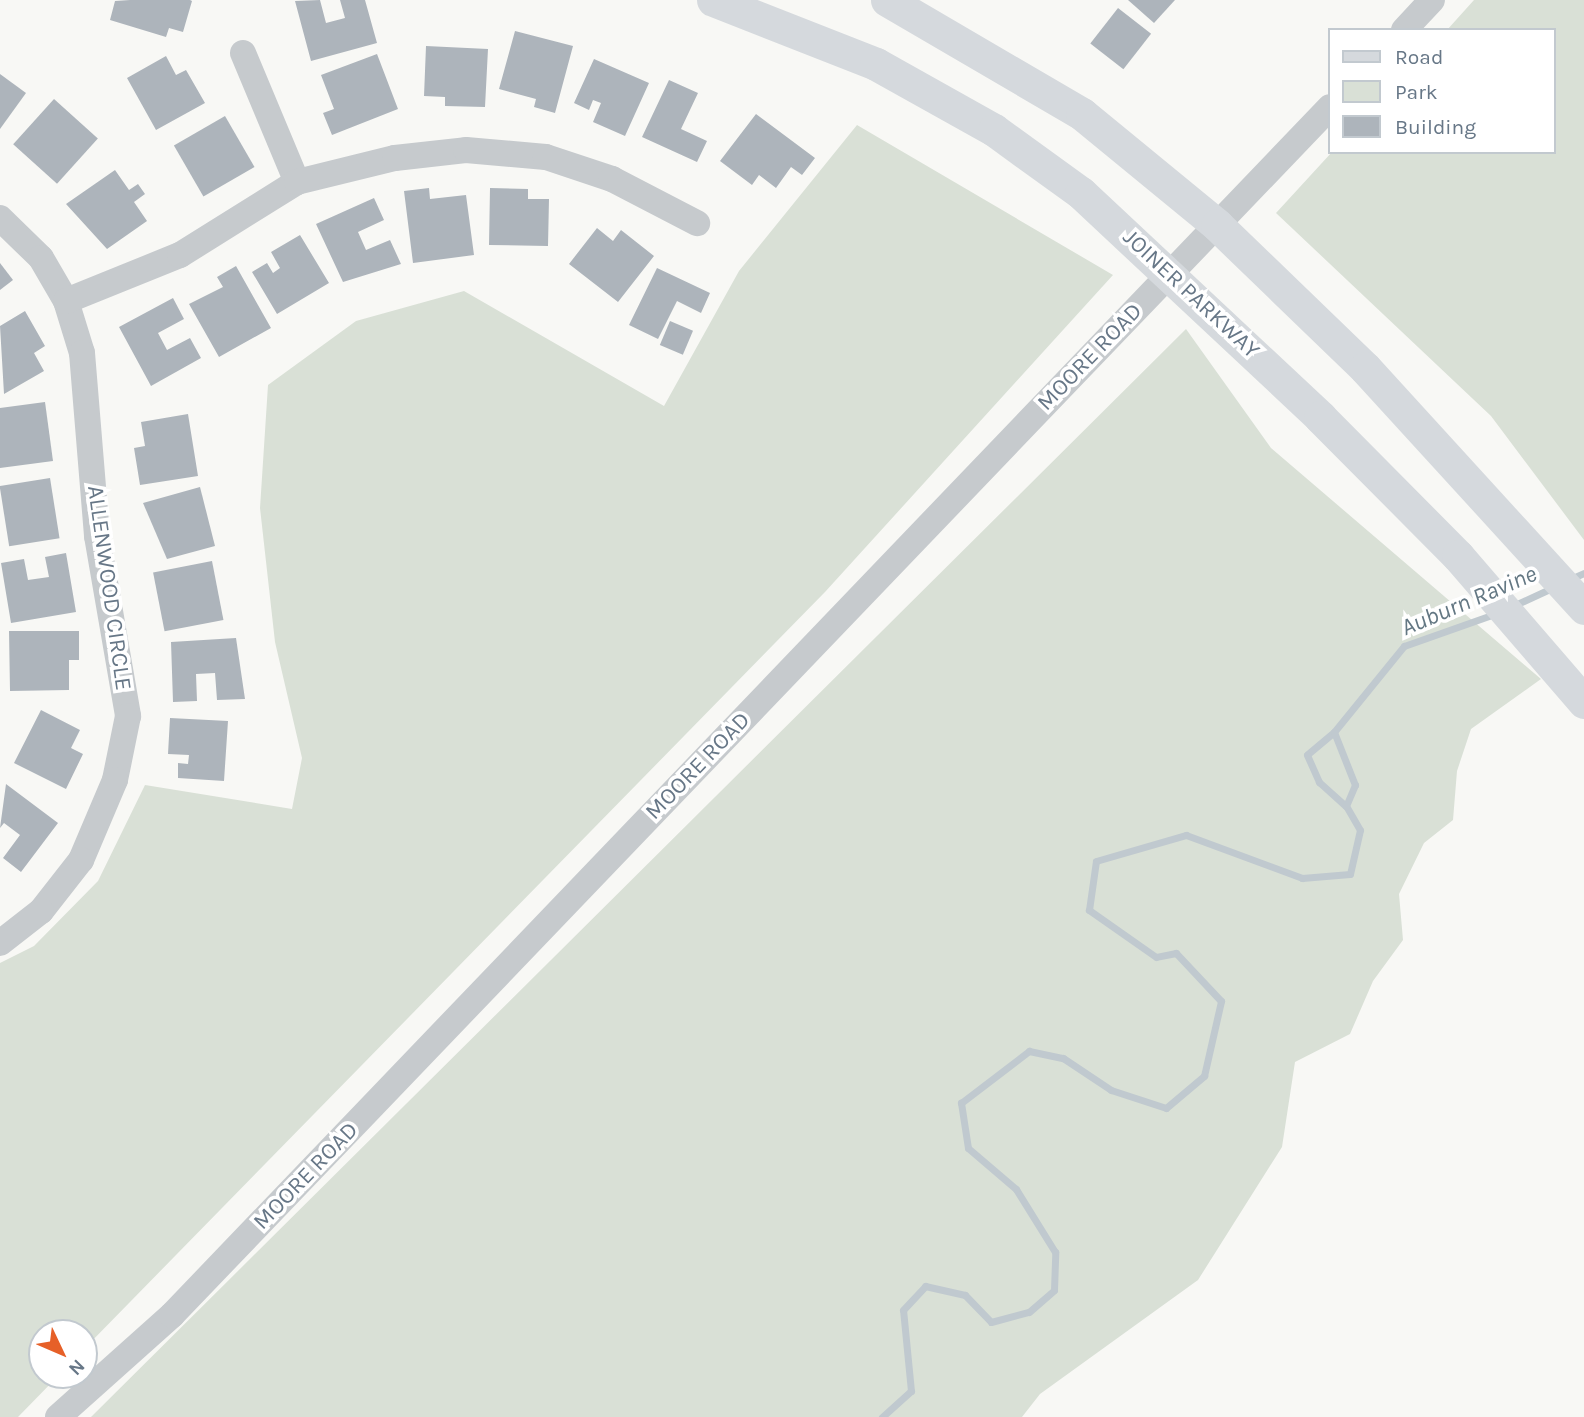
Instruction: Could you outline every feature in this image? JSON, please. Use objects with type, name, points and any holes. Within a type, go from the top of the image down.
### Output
[{"type":"main road","name":"JOINER PARKWAY","points":[[713,0],[876,64],[994,131],[1081,193],[1172,272],[1458,556],[1574,690]]},
{"type":"main road","points":[[887,0],[957,35],[1082,114],[1217,225],[1365,368],[1584,608]]},
{"type":"street","points":[[1406,28],[1432,0]]},
{"type":"street","points":[[243,53],[297,182]]},
{"type":"street","name":"MOORE ROAD","points":[[58,1417],[172,1315],[1328,109]]},
{"type":"street","points":[[66,301],[180,254],[297,182],[466,149],[546,157],[612,178],[697,223]]},
{"type":"street","name":"ALLENWOOD CIRCLE","points":[[0,218],[41,258],[66,301],[82,353],[97,536],[128,716],[115,780],[82,860],[41,911],[0,943]]},
{"type":"green space","points":[[1474,0],[1584,0],[1584,540],[1491,416],[1276,213],[1330,154],[1556,154],[1556,28],[1449,28]]},
{"type":"green space","points":[[857,125],[1113,275],[825,592],[98,1335],[98,1319],[28,1319],[28,1389],[45,1389],[18,1417],[0,1417],[0,963],[34,946],[98,881],[145,785],[292,809],[302,758],[275,642],[260,508],[268,385],[356,321],[464,291],[664,406],[739,271]]},
{"type":"green space","points":[[1186,329],[1271,448],[1541,679],[1471,729],[1457,771],[1453,820],[1424,843],[1399,894],[1403,940],[1373,981],[1350,1034],[1295,1062],[1282,1147],[1198,1280],[1040,1394],[1022,1417],[91,1417]]},
{"type":"building","points":[[320,0],[326,23],[345,18],[340,0],[365,0],[377,43],[311,61],[295,1]]},
{"type":"building","points":[[1128,0],[1175,0],[1154,23]]},
{"type":"building","points":[[115,1],[192,1],[183,32],[169,28],[166,37],[110,20]]},
{"type":"building","points":[[1118,8],[1151,34],[1123,69],[1090,43]]},
{"type":"building","points":[[515,31],[573,46],[555,113],[534,107],[536,99],[499,89]]},
{"type":"building","points":[[426,46],[488,49],[485,107],[445,106],[445,97],[424,96]]},
{"type":"building","points":[[377,54],[398,109],[332,135],[323,113],[334,109],[321,75]]},
{"type":"building","points":[[166,56],[176,75],[186,70],[205,103],[156,130],[127,78]]},
{"type":"building","points":[[594,59],[649,83],[625,136],[593,122],[601,103],[593,100],[589,110],[574,103]]},
{"type":"building","points":[[0,74],[26,93],[0,129]]},
{"type":"building","points":[[669,80],[698,93],[681,129],[707,141],[697,162],[642,137]]},
{"type":"building","points":[[54,99],[98,138],[57,184],[13,144]]},
{"type":"building","points":[[756,114],[815,158],[802,175],[791,167],[776,188],[759,175],[752,185],[720,161]]},
{"type":"building","points":[[225,116],[254,167],[203,197],[174,146]]},
{"type":"building","points":[[115,170],[129,190],[138,184],[145,194],[134,202],[147,221],[107,249],[66,204]]},
{"type":"building","points":[[429,188],[430,199],[466,195],[474,255],[413,263],[404,191]]},
{"type":"building","points":[[490,188],[528,189],[528,199],[549,199],[548,246],[489,245]]},
{"type":"building","points":[[374,198],[384,220],[358,232],[366,250],[390,240],[401,264],[343,282],[316,224]]},
{"type":"building","points":[[597,228],[613,241],[621,230],[654,256],[618,302],[569,264]]},
{"type":"building","points":[[300,235],[329,283],[277,314],[252,272],[267,263],[273,273],[280,268],[271,252]]},
{"type":"building","points":[[0,263],[13,280],[0,290]]},
{"type":"building","points":[[236,266],[271,328],[219,357],[189,304],[223,287],[217,277]]},
{"type":"building","points":[[657,268],[710,293],[701,313],[677,301],[658,339],[629,325]]},
{"type":"building","points":[[173,298],[184,319],[158,333],[167,350],[190,338],[201,358],[151,386],[119,327]]},
{"type":"building","points":[[25,311],[45,346],[34,353],[44,371],[4,394],[0,326]]},
{"type":"building","points":[[670,321],[693,331],[683,355],[660,345]]},
{"type":"building","points":[[45,402],[53,461],[0,468],[0,408]]},
{"type":"building","points":[[188,414],[198,476],[140,485],[134,448],[145,446],[141,422]]},
{"type":"building","points":[[50,478],[60,538],[9,546],[0,486]]},
{"type":"building","points":[[200,487],[215,546],[167,559],[143,503]]},
{"type":"building","points":[[66,553],[76,612],[11,623],[1,563],[24,559],[28,580],[49,577],[45,557]]},
{"type":"building","points":[[212,561],[223,620],[165,631],[153,572]]},
{"type":"building","points":[[9,631],[79,631],[79,660],[69,660],[69,690],[10,691]]},
{"type":"building","points":[[236,638],[245,699],[217,700],[215,673],[196,674],[197,701],[173,702],[171,642]]},
{"type":"building","points":[[41,710],[80,730],[71,748],[83,754],[66,789],[14,763]]},
{"type":"building","points":[[170,718],[228,721],[224,781],[178,778],[178,763],[188,764],[189,755],[168,754]]},
{"type":"building","points":[[6,784],[58,823],[21,872],[3,858],[20,835],[4,823],[0,828]]},
{"type":"waterway","name":"Auburn Ravine","points":[[1568,580],[1584,573]]},
{"type":"waterway","name":"Auburn Ravine","points":[[1515,605],[1554,587]]},
{"type":"waterway","name":"Auburn Ravine","points":[[882,1417],[911,1391],[903,1310],[925,1286],[965,1295],[991,1322],[1029,1312],[1054,1290],[1055,1252],[1016,1189],[968,1148],[961,1103],[1029,1051],[1063,1058],[1111,1090],[1166,1108],[1204,1076],[1221,1001],[1176,953],[1156,957],[1089,910],[1096,861],[1186,835],[1302,878],[1350,874],[1360,830],[1346,806],[1355,785],[1334,732],[1404,646],[1497,613]]},
{"type":"waterway","points":[[1334,732],[1307,755],[1319,782],[1346,806]]}]
